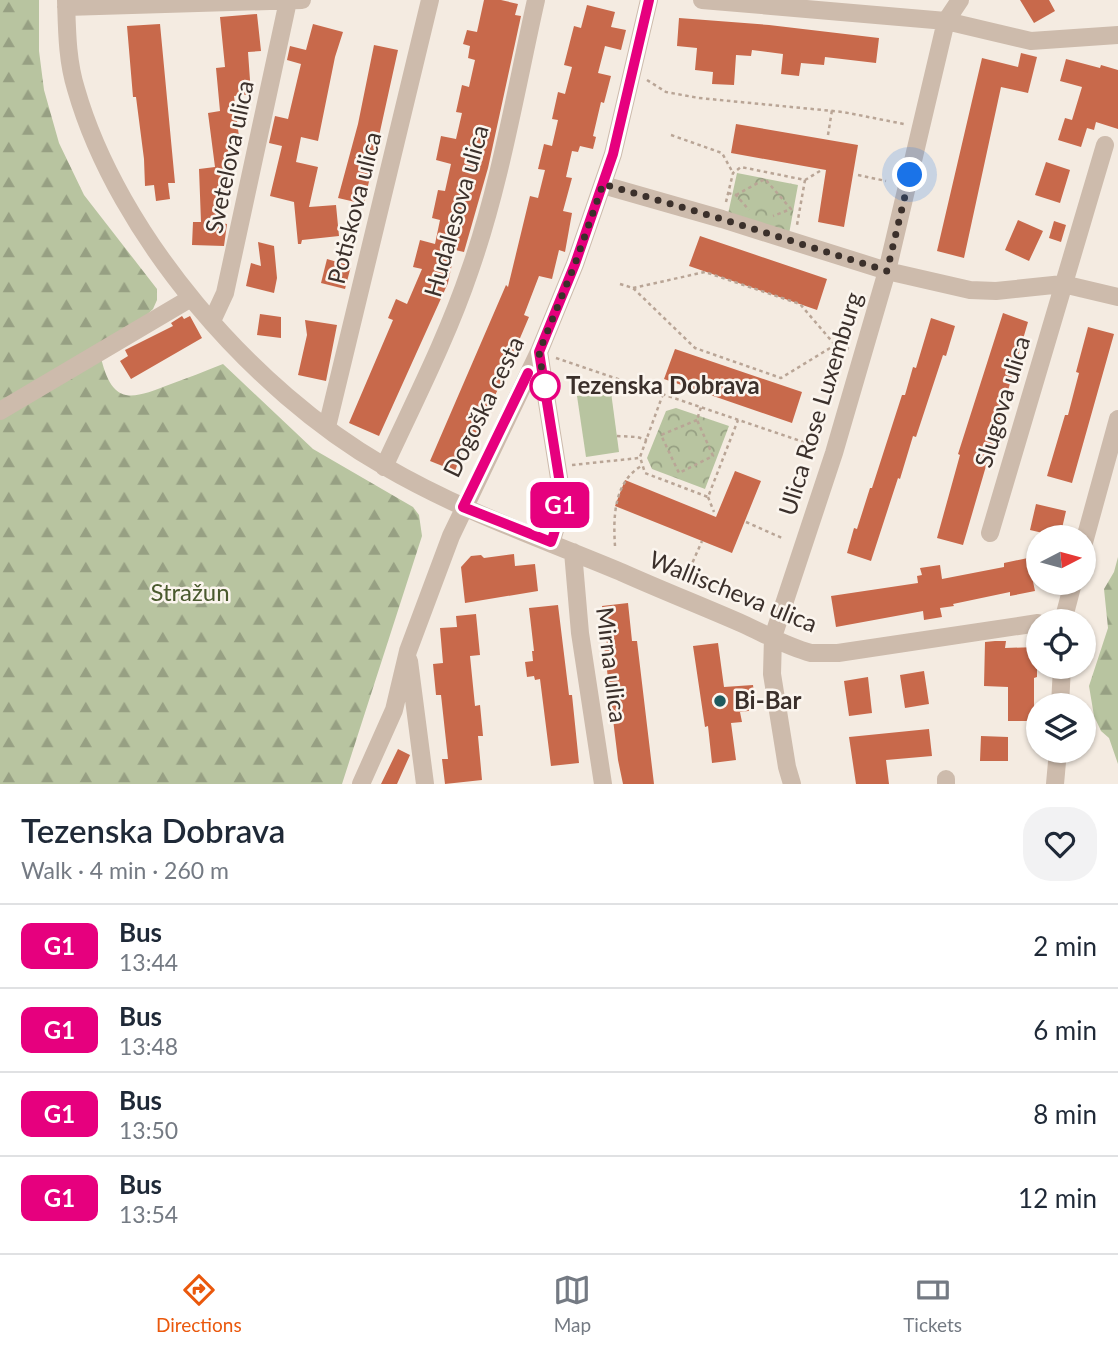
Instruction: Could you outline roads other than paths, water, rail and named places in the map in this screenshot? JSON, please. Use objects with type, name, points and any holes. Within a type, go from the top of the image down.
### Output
[{"type":"street","name":"Potiskova ulica","points":[[327,427],[429,0]]},
{"type":"street","name":"Hudalesova ulica","points":[[384,467],[455,310],[484,228],[536,0]]},
{"type":"street","name":"Dogoška cesta","points":[[360,784],[394,710],[408,651],[463,507],[539,352],[575,264],[625,112],[649,0]]},
{"type":"street","points":[[702,0],[946,21],[1031,41],[1118,35]]},
{"type":"street","name":"Ulica Rose Luxemburg","points":[[792,784],[786,767],[772,674],[773,637],[834,453],[887,271],[946,21],[960,0]]},
{"type":"street","points":[[66,4],[295,1]]},
{"type":"street","name":"Svetelova ulica","points":[[212,321],[225,293],[295,1]]},
{"type":"street","name":"Wallischeva ulica","points":[[66,4],[67,47],[75,88],[107,170],[133,216],[191,298],[259,372],[327,427],[384,467],[463,507],[811,653],[838,653],[1026,626]]},
{"type":"street","name":"Slugova ulica","points":[[990,533],[1105,145]]},
{"type":"street","points":[[603,184],[887,271],[970,290],[996,291],[1063,284],[1118,298]]},
{"type":"street","points":[[0,411],[191,298]]},
{"type":"street","points":[[539,352],[560,484],[561,506],[558,525],[551,542]]},
{"type":"street","points":[[1089,525],[1118,419]]},
{"type":"street","name":"Mirna ulica","points":[[573,552],[580,634],[603,784]]},
{"type":"street","name":"Dogoška cesta","points":[[408,651],[425,784]]},
{"type":"street","points":[[1055,784],[1057,763]]},
{"type":"place","name":"Tezenska Dobrava","points":[[545,386]]},
{"type":"place","name":"Bi-Bar","points":[[720,701]]},
{"type":"park label","name":"Stražun","points":[[190,593]]}]
